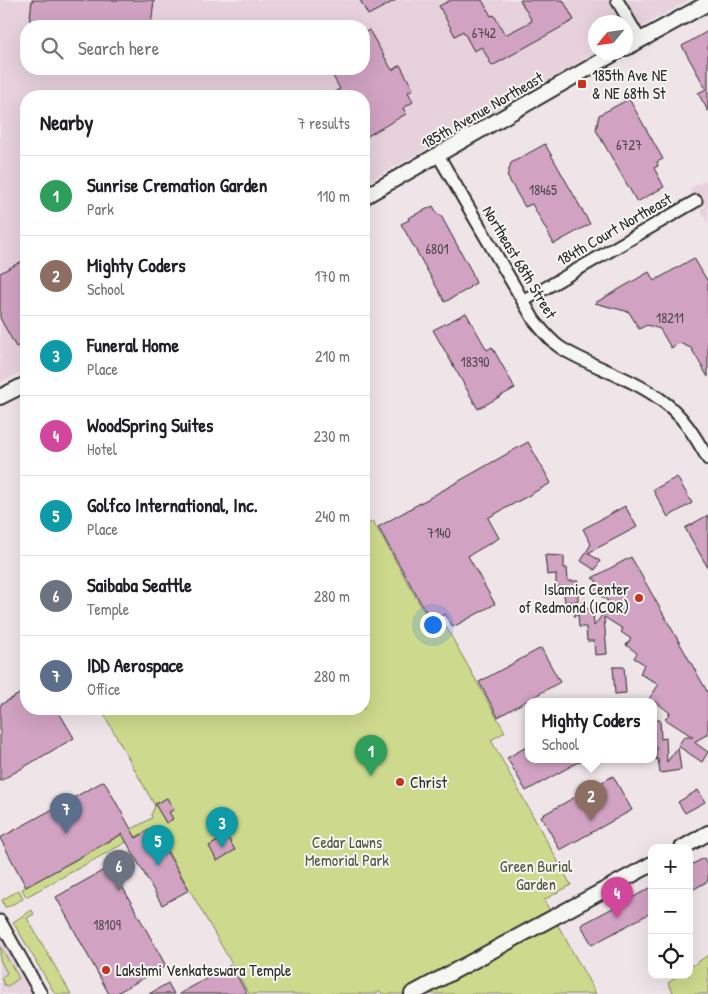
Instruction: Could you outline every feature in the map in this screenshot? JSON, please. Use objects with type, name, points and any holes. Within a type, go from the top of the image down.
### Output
[{"type":"street","points":[[617,0],[640,40]]},
{"type":"street","points":[[633,44],[708,3]]},
{"type":"street","name":"185th Avenue Northeast","points":[[370,194],[603,60]]},
{"type":"street","name":"Northeast 68th Street","points":[[438,155],[534,320],[548,337],[560,347],[618,375],[660,399],[679,415],[695,436],[708,459]]},
{"type":"street","name":"184th Court Northeast","points":[[523,301],[696,201]]},
{"type":"street","points":[[0,397],[20,387]]},
{"type":"street","points":[[689,844],[708,834]]},
{"type":"street","points":[[412,994],[648,866]]},
{"type":"street","points":[[0,921],[41,994]]},
{"type":"shaded area","points":[[0,0],[689,0],[633,32],[633,15],[588,15],[588,58],[370,181],[370,90],[20,90],[20,372],[0,383]]},
{"type":"shaded area","points":[[708,179],[708,224],[700,208],[705,207],[703,194],[695,197],[689,189]]},
{"type":"shaded area","points":[[0,926],[40,994],[0,994]]},
{"type":"green space","name":"Cedar Lawns Memorial Park","points":[[373,521],[431,624],[441,618],[505,732],[491,740],[571,885],[544,900],[596,994],[382,994],[380,991],[374,994],[249,994],[154,827],[26,897],[22,889],[152,818],[151,815],[155,806],[104,715],[370,715],[370,523]]},
{"type":"green space","points":[[19,890],[23,899],[5,907],[2,900]]},
{"type":"green space","points":[[32,910],[34,914],[27,918],[71,994],[55,994],[13,922]]},
{"type":"green space","points":[[0,946],[19,978],[8,986],[4,985],[1,978],[7,973],[0,960]]},
{"type":"green space","points":[[708,955],[708,994],[674,994],[668,983],[674,979],[693,979],[693,965]]},
{"type":"building","points":[[32,0],[154,0],[152,20],[30,20]]},
{"type":"building","points":[[360,0],[396,0],[368,15]]},
{"type":"building","points":[[451,0],[482,0],[491,16],[494,15],[505,35],[532,21],[520,0],[563,0],[574,20],[492,66],[482,47],[474,51],[463,31],[455,36],[439,6]]},
{"type":"building","points":[[708,31],[708,111],[698,93],[706,89],[682,46]]},
{"type":"building","points":[[370,32],[392,70],[400,65],[413,89],[408,92],[413,102],[403,108],[406,114],[370,135],[370,90],[338,90],[340,89],[332,75],[370,75]]},
{"type":"building","points":[[629,99],[663,159],[657,162],[658,166],[654,168],[664,187],[637,202],[596,130],[599,115]]},
{"type":"building","points":[[545,144],[590,224],[554,244],[532,204],[525,207],[507,176],[511,163]]},
{"type":"building","points":[[433,206],[438,215],[440,214],[473,274],[476,283],[445,302],[401,224],[409,220],[408,218]]},
{"type":"building","points":[[694,258],[708,282],[708,377],[691,348],[679,343],[671,348],[660,329],[647,325],[639,329],[629,312],[595,303],[649,272],[654,281]]},
{"type":"building","points":[[20,262],[20,345],[16,347],[0,318],[0,273]]},
{"type":"building","points":[[466,313],[487,350],[492,347],[515,388],[478,409],[433,330]]},
{"type":"building","points":[[528,442],[551,483],[488,518],[499,538],[468,556],[495,604],[453,627],[445,614],[431,621],[378,527]]},
{"type":"building","points":[[677,477],[692,503],[668,517],[653,490]]},
{"type":"building","points":[[625,506],[637,527],[588,553],[600,561],[595,570],[581,561],[591,544],[583,529]]},
{"type":"building","points":[[708,515],[708,568],[685,528]]},
{"type":"building","points":[[545,555],[564,556],[564,568],[567,568],[568,581],[578,581],[578,601],[565,602],[563,587],[556,587],[556,574],[547,575]]},
{"type":"building","points":[[631,557],[708,693],[708,734],[694,742],[708,752],[702,762],[678,746],[684,737],[693,737],[665,719],[670,713],[657,703],[657,698],[650,698],[659,684],[640,674],[644,664],[634,658],[637,653],[626,645],[631,639],[621,632],[623,629],[604,617],[607,654],[595,655],[594,641],[587,641],[586,627],[579,627],[578,615],[574,616],[585,598],[586,609],[593,608],[594,626],[608,607],[615,606],[591,589],[597,581],[592,578]]},
{"type":"building","points":[[541,648],[560,682],[532,698],[525,698],[525,702],[498,717],[479,682]]},
{"type":"building","points":[[613,667],[624,667],[626,693],[615,694]]},
{"type":"building","points":[[20,693],[20,715],[61,715],[74,738],[0,781],[0,705]]},
{"type":"building","points":[[657,720],[660,720],[661,739],[666,738],[667,762],[678,747],[681,770],[660,773]]},
{"type":"building","points":[[525,748],[525,763],[577,763],[526,791],[507,758]]},
{"type":"building","points":[[613,776],[632,810],[560,850],[541,816]]},
{"type":"building","points":[[104,781],[136,838],[153,828],[189,890],[162,905],[122,834],[26,887],[0,838]]},
{"type":"building","points":[[698,790],[705,802],[685,813],[678,802]]},
{"type":"building","points":[[167,798],[174,810],[169,812],[173,819],[166,823],[155,804]]},
{"type":"building","points":[[227,836],[235,850],[217,861],[209,846]]},
{"type":"building","points":[[704,858],[708,867],[708,881],[693,890],[693,889],[693,864]]},
{"type":"building","points":[[111,866],[166,966],[115,994],[109,994],[56,897]]},
{"type":"building","points":[[648,889],[648,914],[592,945],[581,925]]},
{"type":"building","points":[[231,965],[247,994],[179,994]]},
{"type":"building","points":[[168,983],[174,994],[149,994]]},
{"type":"place","name":"185th Ave NE & NE 68th St","points":[[582,84]]},
{"type":"place","name":"Islamic Center of Redmond (ICOR)","points":[[639,598]]},
{"type":"place","name":"Sunrise Cremation Garden","points":[[371,776]]},
{"type":"place","name":"Christ","points":[[400,782]]},
{"type":"place","name":"Mighty Coders","points":[[591,821]]},
{"type":"place","name":"IDD Aerospace","points":[[66,834]]},
{"type":"place","name":"Funeral Home","points":[[222,848]]},
{"type":"place","name":"Golfco International, Inc.","points":[[158,866]]},
{"type":"place","name":"Saibaba Seattle","points":[[119,891]]},
{"type":"place","name":"WoodSpring Suites","points":[[617,918]]},
{"type":"place","name":"Lakshmi Venkateswara Temple","points":[[106,970]]},
{"type":"park label","name":"Green Burial Garden","points":[[536,875]]}]
